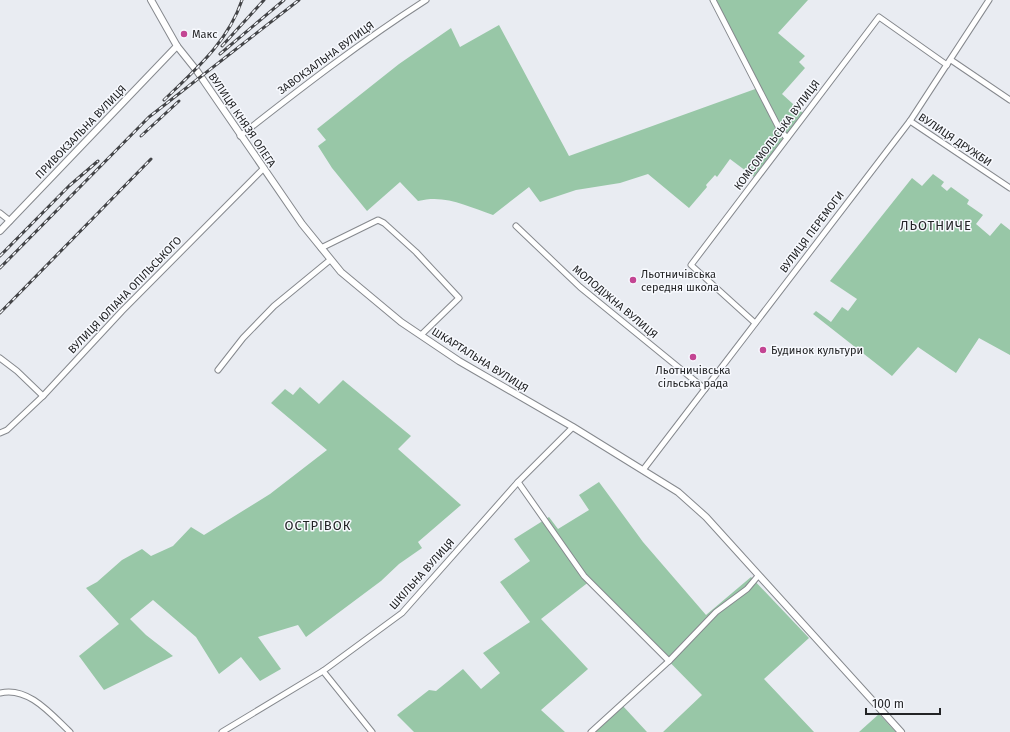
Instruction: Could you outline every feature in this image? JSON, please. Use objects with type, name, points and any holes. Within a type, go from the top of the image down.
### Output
[{"type":"street","name":"ВУЛИЦЯ КНЯЗЯ ОЛЕГА","points":[[152,0],[177,46],[198,73],[263,169],[321,248]]},
{"type":"street","name":"ЗАВОКЗАЛЬНА ВУЛИЦЯ","points":[[240,136],[308,83],[426,0]]},
{"type":"street","points":[[713,0],[780,130],[787,138]]},
{"type":"street","name":"ВУЛИЦЯ ПЕРЕМОГИ","points":[[643,470],[910,121],[989,0]]},
{"type":"street","name":"КОМСОМОЛЬСЬКА ВУЛИЦЯ","points":[[755,323],[691,265],[879,17],[947,65]]},
{"type":"street","name":"ПРИВОКЗАЛЬНА ВУЛИЦЯ","points":[[0,231],[177,46]]},
{"type":"street","points":[[951,60],[1010,100]]},
{"type":"street","name":"ВУЛИЦЯ ДРУЖБИ","points":[[910,121],[1010,188]]},
{"type":"street","name":"ВУЛИЦЯ ЮЛІАНА ОПІЛЬСЬКОГО","points":[[0,433],[7,430],[43,396],[122,311],[263,169]]},
{"type":"street","points":[[0,213],[10,221]]},
{"type":"street","points":[[321,248],[378,220],[384,223],[416,252],[459,298],[421,335]]},
{"type":"street","name":"МОЛОДІЖНА ВУЛИЦЯ","points":[[516,226],[580,287],[705,389]]},
{"type":"street","name":"ШКАРТАЛЬНА ВУЛИЦЯ","points":[[321,248],[330,260],[380,306],[421,335],[507,390],[573,427],[678,492],[706,517],[901,732]]},
{"type":"street","points":[[218,370],[244,338],[274,306],[330,260]]},
{"type":"street","points":[[0,358],[17,371],[43,396]]},
{"type":"street","name":"ШКІЛЬНА ВУЛИЦЯ","points":[[222,732],[323,671],[402,613],[518,482],[573,427]]},
{"type":"street","points":[[518,482],[584,576],[669,661]]},
{"type":"street","points":[[591,732],[669,661],[716,612],[747,589],[758,576]]},
{"type":"street","points":[[323,671],[372,732]]},
{"type":"street","points":[[0,693],[9,691],[18,692],[29,697],[70,732]]},
{"type":"green space","points":[[713,0],[808,0],[778,33],[805,56],[799,62],[805,68],[782,94],[803,113],[754,177],[730,159],[717,177],[715,175],[706,185],[707,187],[689,208],[648,174],[620,183],[576,190],[540,202],[529,187],[493,215],[447,200],[428,199],[418,201],[400,182],[367,211],[332,168],[318,146],[326,140],[317,129],[399,64],[451,28],[460,47],[499,25],[569,156],[758,88]]},
{"type":"green space","points":[[933,174],[944,182],[941,186],[947,191],[951,187],[969,200],[967,204],[983,215],[976,224],[990,236],[1001,223],[1010,230],[1010,355],[979,338],[956,373],[918,347],[892,376],[813,314],[816,311],[831,322],[842,307],[848,311],[857,299],[830,281],[912,178],[922,186]]},
{"type":"green space","points":[[343,380],[411,436],[398,449],[461,505],[418,542],[422,548],[399,564],[381,581],[306,637],[298,625],[258,637],[281,669],[260,681],[241,657],[219,674],[196,637],[153,600],[130,619],[146,635],[173,656],[104,690],[79,656],[119,624],[86,588],[97,582],[122,560],[142,549],[151,556],[173,546],[191,527],[204,535],[270,494],[327,450],[271,403],[285,389],[293,395],[300,387],[319,404]]},
{"type":"green space","points":[[599,482],[643,542],[706,615],[751,577],[809,638],[764,679],[814,732],[663,732],[702,695],[590,581],[541,619],[588,669],[541,710],[565,732],[414,732],[397,715],[429,690],[436,691],[463,669],[481,689],[500,673],[483,653],[530,622],[500,582],[530,561],[514,539],[549,517],[558,529],[589,510],[579,495]]},
{"type":"green space","points":[[622,705],[647,732],[591,732]]},
{"type":"green space","points":[[879,714],[896,732],[859,732]]},
{"type":"railway","points":[[164,100],[199,66],[219,42],[236,15],[242,0]]},
{"type":"railway","points":[[222,46],[264,0]]},
{"type":"railway","points":[[220,54],[284,0]]},
{"type":"railway","points":[[0,268],[149,117],[299,0]]},
{"type":"railway","points":[[141,136],[179,101]]},
{"type":"railway","points":[[0,313],[151,159]]},
{"type":"railway","points":[[0,256],[69,186],[98,161]]},
{"type":"place","name":"Макс","points":[[184,34]]},
{"type":"place","name":"Льотничівська середня школа","points":[[633,280]]},
{"type":"place","name":"Будинок культури","points":[[763,350]]},
{"type":"place","name":"Льотничівська сільська рада","points":[[693,357]]},
{"type":"district","name":"ЛЬОТНИЧЕ","points":[[936,225]]},
{"type":"district","name":"ОСТРІВОК","points":[[318,525]]}]
